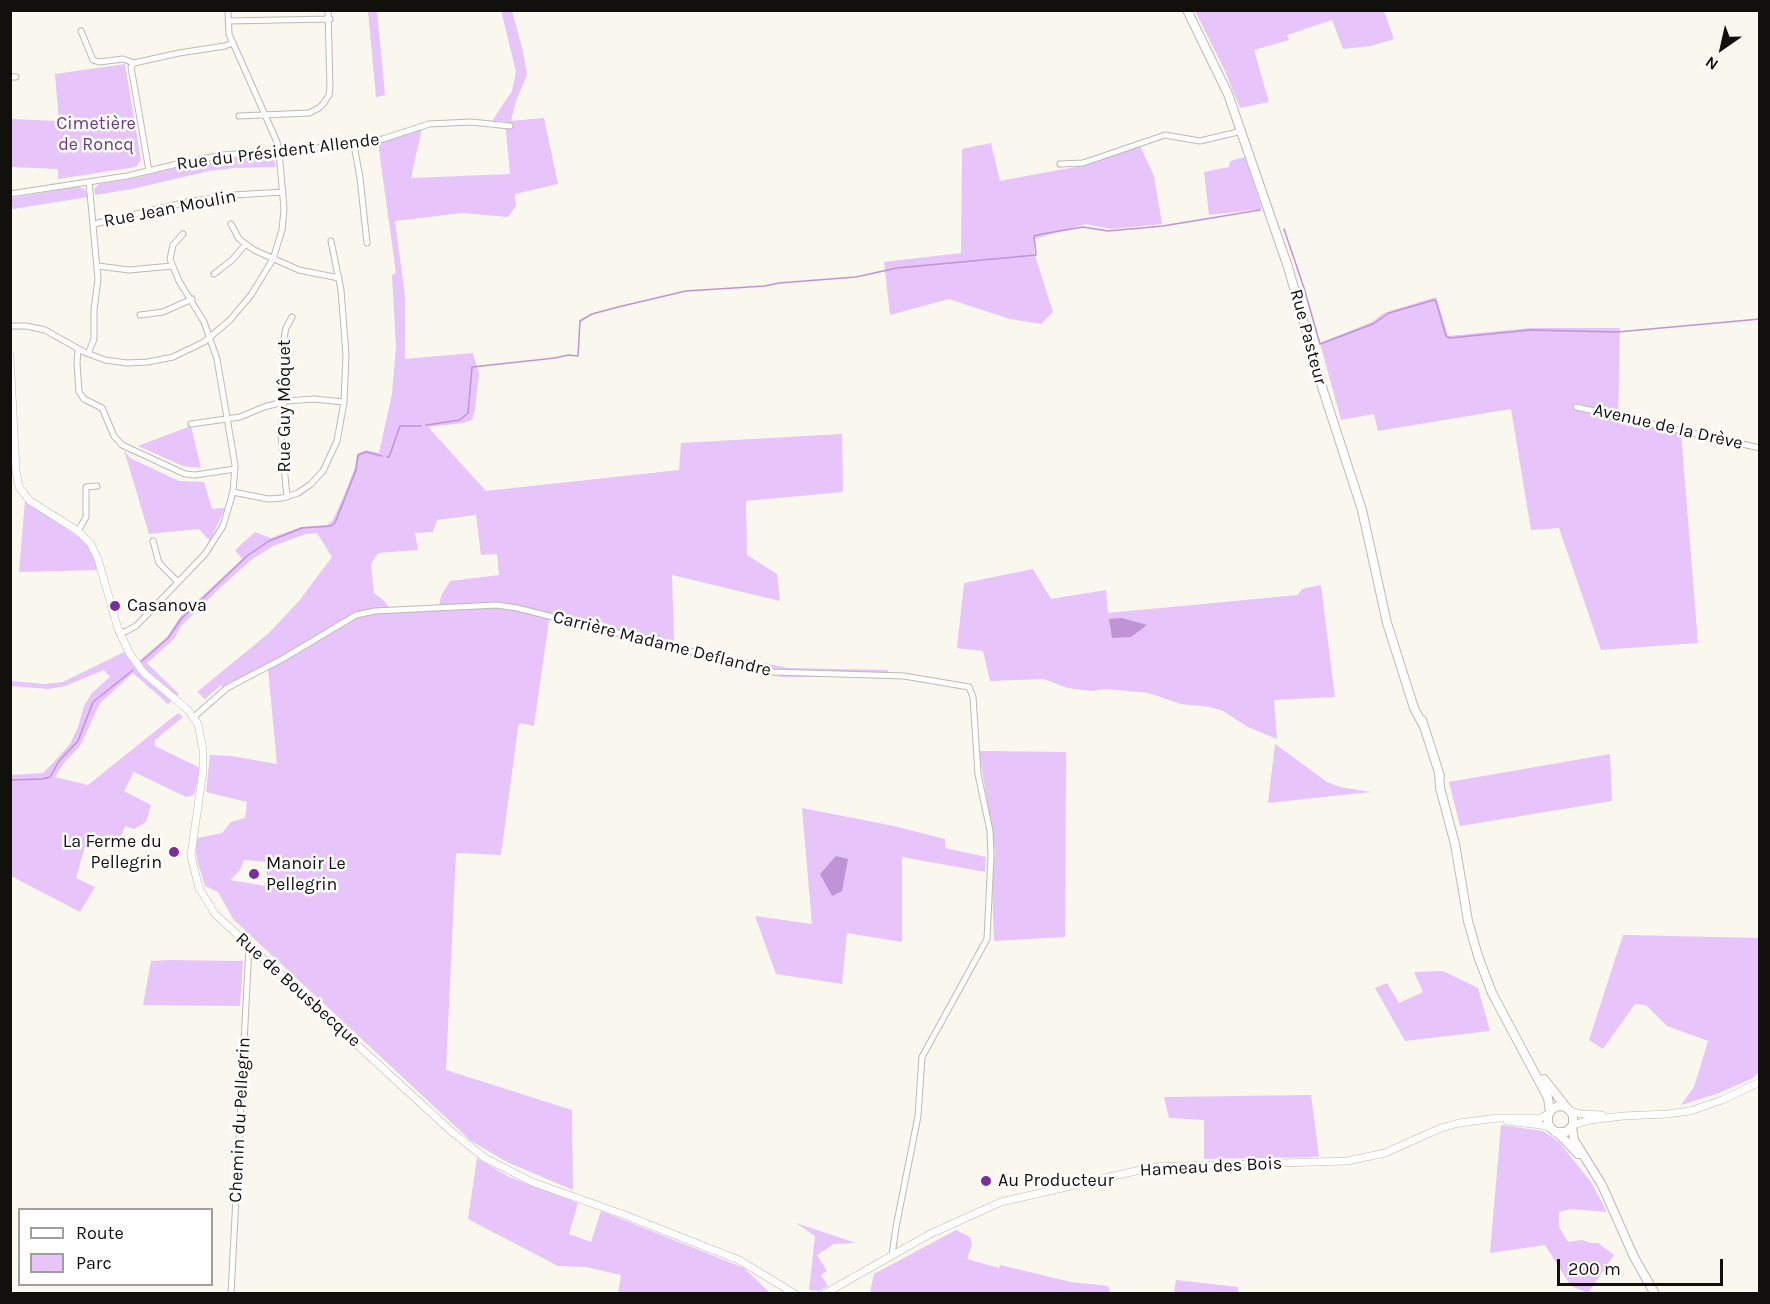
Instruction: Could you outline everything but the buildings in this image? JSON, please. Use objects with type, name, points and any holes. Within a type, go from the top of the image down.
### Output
[{"type":"main road","name":"Rue Pasteur","points":[[1187,10],[1215,66],[1242,131],[1294,284],[1323,390],[1357,494],[1383,610],[1404,673],[1419,708],[1447,795],[1468,921],[1478,956],[1492,993],[1548,1098],[1549,1113]]},
{"type":"main road","name":"Rue Pasteur","points":[[1526,1054],[1558,1100],[1569,1109]]},
{"type":"main road","points":[[1596,1175],[1548,1122],[1549,1113],[1556,1107],[1569,1109],[1574,1119],[1572,1126],[1574,1140],[1596,1175],[1634,1257],[1656,1293]]},
{"type":"main road","points":[[1553,1130],[1564,1132],[1572,1126]]},
{"type":"street","points":[[10,326],[40,328],[54,334],[78,350],[116,362],[148,362],[183,353],[210,337],[235,315],[251,296],[273,259],[283,225],[279,151],[232,43],[228,31],[228,10]]},
{"type":"street","points":[[239,116],[309,112],[319,108],[326,101],[330,92],[328,10]]},
{"type":"street","points":[[228,21],[330,19]]},
{"type":"street","points":[[81,31],[93,60],[99,62],[123,59],[134,63],[232,43]]},
{"type":"street","points":[[134,63],[131,67],[149,171]]},
{"type":"street","name":"Rue du Président Allende","points":[[10,194],[89,182],[218,156],[354,145],[383,139],[434,123],[471,122],[510,126]]},
{"type":"street","points":[[1060,164],[1083,163],[1165,135],[1200,141],[1242,131]]},
{"type":"street","points":[[354,145],[367,243]]},
{"type":"street","points":[[88,354],[94,339],[94,314],[98,288],[98,266],[89,182]]},
{"type":"street","name":"Rue Jean Moulin","points":[[94,224],[187,202],[234,195],[282,192]]},
{"type":"street","points":[[231,224],[236,236],[245,245],[273,259],[306,271],[339,278]]},
{"type":"street","points":[[119,633],[136,626],[205,554],[225,522],[233,492],[235,469],[221,377],[210,337],[192,299],[172,266],[171,251],[183,234]]},
{"type":"street","points":[[233,492],[263,499],[286,497],[307,487],[326,467],[339,436],[344,402],[345,335],[339,278],[331,240]]},
{"type":"street","points":[[214,274],[232,260],[245,245]]},
{"type":"street","points":[[98,266],[129,270],[172,266]]},
{"type":"street","points":[[140,315],[163,312],[192,299]]},
{"type":"street","name":"Rue Guy Môquet","points":[[286,497],[281,435],[285,377],[283,343],[287,324],[292,317]]},
{"type":"street","points":[[78,350],[76,363],[79,392],[84,399],[102,408],[116,439],[122,445],[185,474],[195,475],[235,469]]},
{"type":"street","points":[[10,356],[16,471],[19,487],[30,501],[78,531],[90,543],[97,555],[119,633],[130,654],[144,673],[194,717]]},
{"type":"street","points":[[191,424],[244,416],[283,402],[309,399],[344,402]]},
{"type":"street","name":"Avenue de la Drève","points":[[1576,407],[1760,448]]},
{"type":"street","points":[[78,531],[86,517],[86,487],[97,486]]},
{"type":"street","points":[[153,541],[159,562],[178,582]]},
{"type":"street","name":"Carrière Madame Deflandre","points":[[194,717],[226,688],[284,658],[356,615],[375,611],[497,605],[517,608],[773,672],[904,676],[969,687],[973,697],[978,774],[990,831],[987,939],[922,1057],[918,1116],[892,1255]]},
{"type":"street","name":"Rue de Bousbecque","points":[[194,717],[201,734],[204,760],[191,848],[194,872],[212,910],[249,946],[452,1132],[490,1161],[532,1182],[733,1257],[795,1293]]},
{"type":"street","name":"Chemin du Pellegrin","points":[[231,1293],[249,946]]},
{"type":"street","points":[[1572,1126],[1582,1121],[1667,1114],[1698,1108],[1733,1096],[1760,1082]]},
{"type":"street","points":[[1569,1109],[1581,1114],[1623,1116]]},
{"type":"street","name":"Hameau des Bois","points":[[824,1293],[938,1230],[994,1204],[1153,1167],[1347,1161],[1385,1153],[1441,1128],[1478,1120],[1507,1117],[1541,1118],[1549,1113]]},
{"type":"street","name":"Hameau des Bois","points":[[1478,1120],[1542,1125],[1553,1130]]},
{"type":"street","name":"Rue de Bousbecque","points":[[756,1269],[785,1293]]},
{"type":"street","name":"Hameau des Bois","points":[[833,1293],[852,1279]]},
{"type":"green space","points":[[501,10],[512,11],[527,75],[516,101],[511,121],[544,118],[558,184],[515,194],[516,206],[508,217],[462,213],[395,221],[405,296],[405,359],[473,353],[479,374],[472,420],[428,427],[486,491],[679,470],[681,443],[842,434],[843,492],[746,501],[747,555],[777,574],[780,601],[672,575],[674,644],[788,668],[888,670],[888,677],[781,677],[549,620],[534,726],[520,723],[518,727],[501,855],[456,853],[446,1070],[572,1110],[573,1190],[507,1162],[471,1141],[233,919],[218,892],[205,886],[197,860],[195,842],[198,838],[222,833],[231,822],[245,818],[247,802],[206,792],[210,755],[231,756],[277,764],[266,666],[223,688],[221,685],[205,699],[197,692],[269,633],[299,601],[332,557],[317,533],[306,534],[273,546],[251,560],[222,586],[181,626],[174,639],[147,663],[179,694],[168,704],[133,673],[100,703],[80,746],[63,764],[55,777],[88,785],[178,713],[183,717],[155,740],[155,746],[198,767],[200,770],[194,795],[186,797],[134,772],[124,791],[151,805],[146,822],[134,829],[125,826],[118,845],[88,836],[76,878],[95,887],[80,912],[11,876],[11,775],[43,773],[70,744],[84,706],[92,693],[110,677],[104,670],[65,686],[49,689],[11,686],[10,681],[44,684],[63,682],[124,652],[134,665],[167,637],[180,617],[242,559],[235,550],[255,532],[271,538],[301,527],[327,525],[333,520],[355,467],[357,454],[366,450],[379,453],[392,394],[396,347],[392,275],[396,273],[378,143],[422,128],[411,178],[510,174],[505,121],[492,121],[512,91],[516,72]],"holes":[[[476,515],[481,555],[497,554],[499,575],[450,581],[441,596],[439,606],[389,607],[374,593],[371,564],[378,553],[418,550],[415,533],[433,532],[437,520]],[[244,860],[267,862],[266,886],[230,880],[240,870]]]},
{"type":"green space","points":[[368,11],[377,11],[385,95],[376,97]]},
{"type":"green space","points":[[1195,11],[1384,11],[1394,39],[1371,46],[1343,49],[1332,20],[1287,35],[1289,40],[1254,50],[1269,102],[1240,108],[1224,69]]},
{"type":"green space","name":"Cimetière de Roncq","points":[[125,64],[141,160],[136,167],[58,179],[58,169],[11,167],[11,119],[59,121],[55,74]]},
{"type":"green space","points":[[991,143],[1000,181],[1075,167],[1140,146],[1154,176],[1162,224],[1111,229],[1086,224],[1034,239],[1034,252],[1053,312],[1041,324],[1010,319],[949,299],[890,315],[884,262],[961,253],[962,149]]},
{"type":"green space","points":[[268,157],[274,159],[276,167],[209,171],[95,195],[94,189],[99,184],[131,179],[196,163],[229,158]]},
{"type":"green space","points":[[1245,157],[1262,209],[1209,215],[1204,172],[1229,167],[1230,161]]},
{"type":"green space","points":[[77,187],[85,189],[88,197],[13,209],[11,202],[11,198]]},
{"type":"green space","points":[[1436,297],[1448,336],[1530,328],[1620,328],[1618,419],[1681,433],[1698,643],[1601,650],[1559,528],[1531,530],[1511,409],[1378,431],[1374,414],[1341,420],[1320,343],[1372,322],[1384,313]]},
{"type":"green space","points":[[191,426],[201,468],[183,466],[138,446]]},
{"type":"green space","points":[[124,450],[130,458],[179,481],[204,482],[212,509],[225,508],[210,541],[199,529],[149,534]]},
{"type":"green space","points":[[25,501],[83,540],[93,554],[97,570],[19,572]]},
{"type":"green space","points":[[1033,569],[1051,599],[1106,590],[1108,613],[1298,595],[1302,589],[1321,585],[1335,697],[1274,700],[1277,739],[1248,727],[1223,711],[1210,707],[1181,704],[1149,693],[1067,688],[1044,679],[990,681],[983,651],[957,648],[964,583]]},
{"type":"green space","points":[[1275,744],[1327,782],[1340,787],[1371,792],[1268,803]]},
{"type":"green space","points":[[979,751],[1066,752],[1065,937],[994,941],[992,884],[995,851]]},
{"type":"green space","points":[[1610,754],[1612,801],[1460,826],[1449,782]]},
{"type":"green space","points":[[802,808],[894,826],[945,839],[945,848],[986,857],[985,872],[902,857],[902,942],[847,933],[842,984],[776,974],[755,916],[812,924]]},
{"type":"green space","points":[[1623,935],[1759,938],[1759,1072],[1753,1078],[1719,1093],[1681,1105],[1694,1087],[1708,1041],[1667,1026],[1646,1005],[1635,1004],[1603,1049],[1589,1040]]},
{"type":"green space","points":[[151,961],[243,961],[240,1006],[143,1005]]},
{"type":"green space","points":[[1443,971],[1478,988],[1490,1031],[1405,1041],[1375,988],[1387,983],[1399,1003],[1423,992],[1414,972]]},
{"type":"green space","points":[[1311,1095],[1319,1157],[1204,1159],[1204,1120],[1169,1118],[1164,1097]]},
{"type":"green space","points":[[1501,1125],[1543,1131],[1559,1142],[1591,1182],[1607,1212],[1571,1209],[1559,1212],[1559,1227],[1568,1242],[1582,1240],[1598,1243],[1614,1255],[1588,1293],[1571,1286],[1545,1245],[1490,1253]]},
{"type":"green space","points":[[477,1158],[509,1177],[578,1203],[569,1234],[591,1242],[601,1211],[744,1268],[770,1293],[618,1293],[621,1275],[586,1267],[558,1266],[468,1219]]},
{"type":"green space","points":[[796,1223],[856,1243],[834,1244],[817,1255],[827,1271],[821,1275],[828,1286],[819,1291],[809,1290],[815,1236]]},
{"type":"green space","points":[[956,1230],[970,1237],[972,1245],[967,1259],[999,1268],[1000,1265],[1071,1282],[1108,1286],[1111,1293],[870,1293],[874,1274]]},
{"type":"green space","points":[[1176,1280],[1238,1287],[1238,1293],[1174,1293]]},
{"type":"shaded area","points":[[1122,618],[1147,625],[1131,637],[1112,638],[1109,619]]},
{"type":"shaded area","points":[[836,856],[848,859],[842,891],[832,896],[820,874]]},
{"type":"waterway","points":[[426,425],[460,420],[468,413],[472,367],[568,355],[578,356],[580,321],[592,314],[618,307],[686,291],[856,277],[897,268],[1036,255],[1034,236],[1042,234],[1083,227],[1108,231],[1163,226],[1260,210]]},
{"type":"waterway","points":[[1284,229],[1320,344],[1373,324],[1389,313],[1434,300],[1446,336],[1450,338],[1530,330],[1617,332],[1760,319]]},
{"type":"waterway","points":[[387,457],[389,457],[400,426],[421,426]]},
{"type":"waterway","points":[[142,661],[168,638],[181,619],[247,556],[269,541],[302,528],[331,526],[335,523],[356,470],[358,455],[366,452],[382,456]]},
{"type":"waterway","points":[[10,780],[50,777],[59,761],[78,741],[93,702],[133,670]]},
{"type":"place","name":"Casanova","points":[[115,606]]},
{"type":"place","name":"La Ferme du Pellegrin","points":[[174,852]]},
{"type":"place","name":"Manoir Le Pellegrin","points":[[254,874]]},
{"type":"place","name":"Au Producteur","points":[[986,1181]]}]
